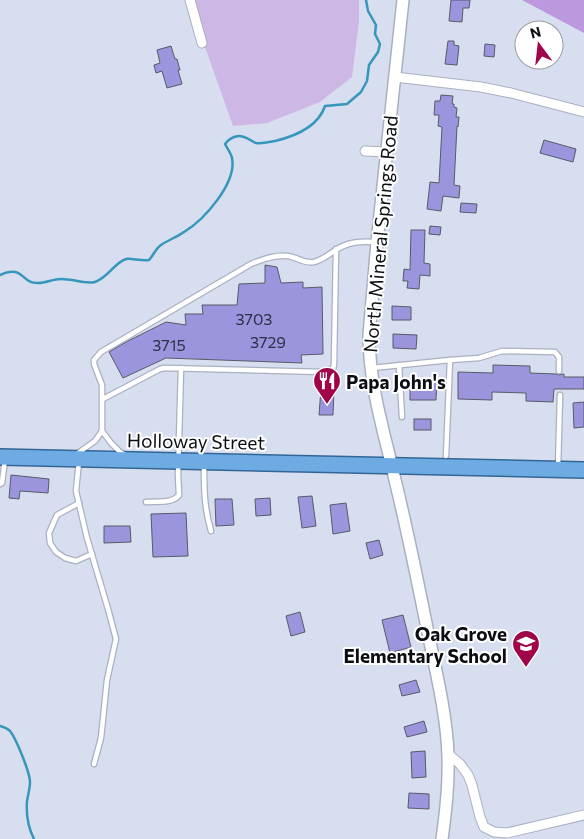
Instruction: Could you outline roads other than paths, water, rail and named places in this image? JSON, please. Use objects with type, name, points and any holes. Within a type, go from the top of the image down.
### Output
[{"type":"highway","name":"Holloway Street","points":[[2,457],[584,470]]},
{"type":"street","points":[[190,0],[202,43]]},
{"type":"street","name":"North Mineral Springs Road","points":[[403,0],[376,242],[369,335],[371,368],[376,396],[432,649],[445,718],[448,784],[442,839]]},
{"type":"street","points":[[395,77],[481,87],[518,94],[584,112]]},
{"type":"street","points":[[365,151],[386,152]]},
{"type":"street","points":[[448,754],[468,774],[484,826],[494,832],[506,833],[584,815]]},
{"type":"lane","points":[[94,764],[101,738],[107,680],[116,639],[87,538],[76,491],[73,459],[94,441],[102,431],[102,385],[94,360],[101,352],[259,260],[279,256],[312,262],[321,260],[349,243],[361,241],[376,242]]},
{"type":"lane","points":[[103,400],[160,369],[171,367],[323,372],[333,369],[336,250]]},
{"type":"lane","points":[[371,368],[479,358],[502,351],[555,352],[559,357],[559,371]]},
{"type":"lane","points":[[446,456],[450,360]]},
{"type":"lane","points":[[399,365],[402,417]]},
{"type":"lane","points":[[146,502],[170,501],[179,495],[178,461],[181,368]]},
{"type":"lane","points":[[558,469],[560,395]]},
{"type":"lane","points":[[102,431],[120,452],[135,460]]},
{"type":"lane","points":[[0,484],[2,483],[2,457]]},
{"type":"lane","points":[[204,462],[204,496],[211,531]]},
{"type":"lane","points":[[79,503],[57,515],[49,533],[50,543],[56,552],[65,558],[76,561],[92,554]]},
{"type":"waterway","points":[[0,275],[14,272],[28,281],[38,283],[61,279],[95,282],[126,259],[149,260],[159,246],[181,234],[201,219],[217,200],[224,189],[232,168],[232,158],[225,144],[229,140],[241,136],[256,143],[261,143],[291,136],[312,125],[325,106],[347,104],[361,92],[367,81],[369,65],[378,52],[380,44],[375,34],[376,25],[368,11],[366,0]]},
{"type":"waterway","points":[[0,726],[8,729],[13,735],[28,771],[30,782],[27,816],[34,839]]},
{"type":"place","name":"Papa John's","points":[[327,405]]},
{"type":"place","name":"Oak Grove Elementary School","points":[[526,668]]}]
